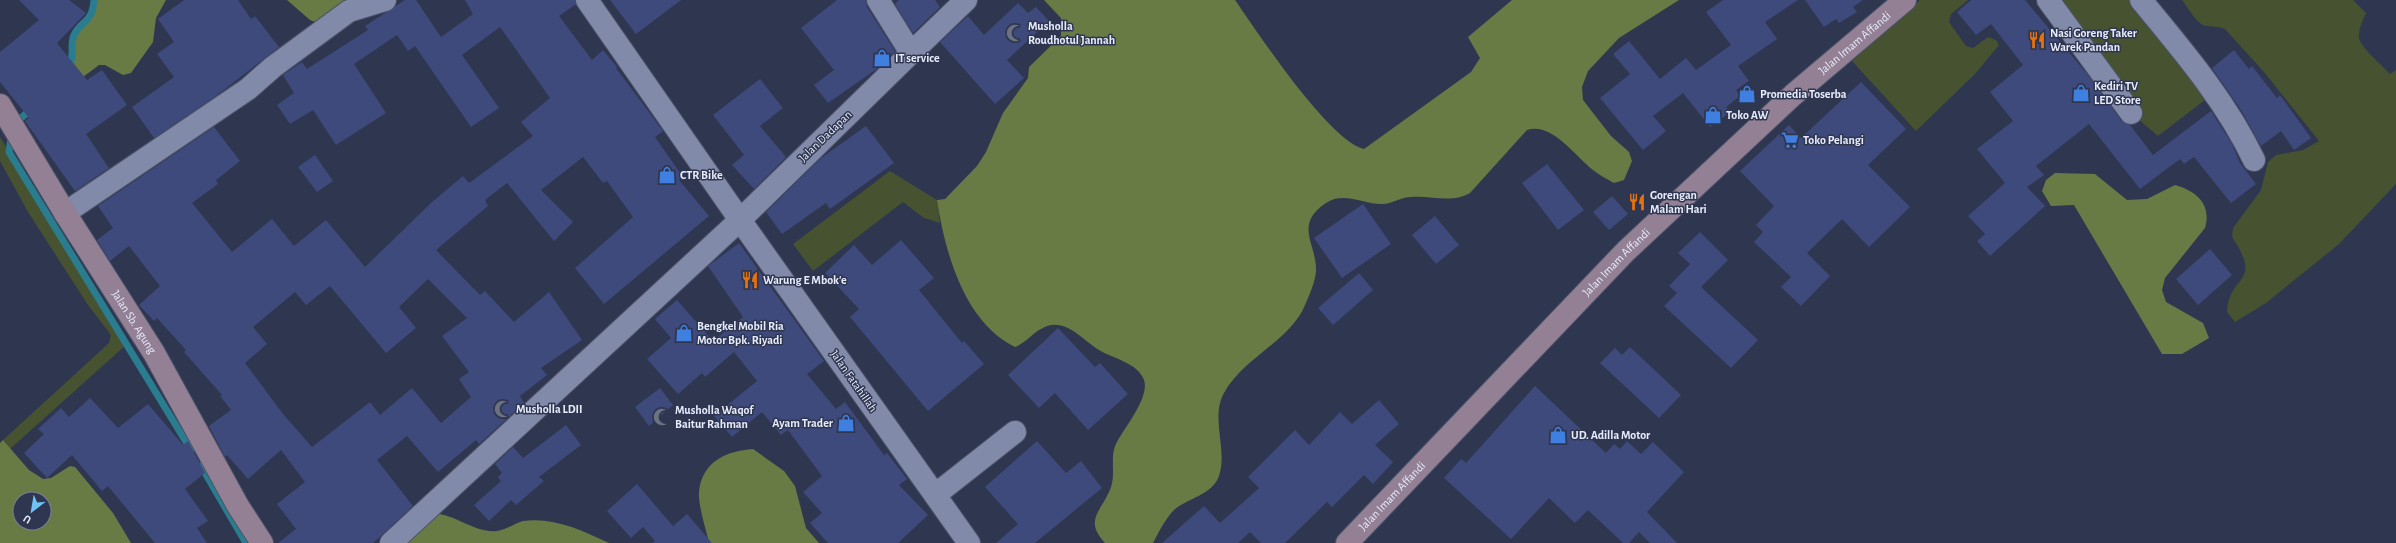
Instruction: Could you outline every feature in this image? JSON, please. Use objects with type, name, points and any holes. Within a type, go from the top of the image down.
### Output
[{"type":"street","points":[[65,213],[248,89],[273,67],[349,11],[385,0]]},
{"type":"street","name":"Jalan Fatahillah","points":[[587,0],[740,220],[969,543]]},
{"type":"street","points":[[878,0],[911,53]]},
{"type":"street","name":"Jalan Dadapan","points":[[391,543],[740,220],[966,0]]},
{"type":"street","name":"Jalan Imam Affandi","points":[[1346,543],[1626,251],[1793,95],[1905,0]]},
{"type":"street","points":[[2048,0],[2131,114]]},
{"type":"street","points":[[2141,0],[2186,55],[2240,129],[2254,160]]},
{"type":"street","name":"Jalan Sb. Agung","points":[[0,105],[65,213],[154,353],[238,506],[262,543]]},
{"type":"street","points":[[935,495],[1015,432]]},
{"type":"green space","points":[[94,0],[166,0],[156,18],[153,42],[131,73],[123,75],[105,65],[99,65],[83,77],[71,64],[74,34],[92,14]]},
{"type":"green space","points":[[287,0],[377,0],[321,24],[310,20]]},
{"type":"green space","points":[[1044,0],[1235,0],[1277,60],[1314,107],[1332,127],[1349,142],[1364,149],[1471,72],[1480,58],[1468,37],[1512,0],[1679,0],[1619,38],[1588,71],[1582,87],[1583,100],[1611,136],[1629,152],[1632,161],[1624,180],[1614,183],[1603,177],[1554,135],[1536,129],[1527,130],[1470,193],[1463,196],[1448,199],[1407,197],[1382,204],[1339,198],[1326,203],[1316,211],[1311,219],[1309,235],[1316,271],[1305,305],[1289,329],[1243,369],[1232,381],[1224,393],[1220,403],[1219,423],[1222,455],[1219,476],[1216,482],[1205,492],[1174,510],[1165,521],[1153,543],[1105,543],[1095,528],[1096,515],[1111,487],[1113,476],[1113,453],[1115,447],[1140,403],[1145,387],[1144,380],[1141,374],[1131,365],[1104,353],[1078,334],[1064,326],[1048,326],[1039,330],[1015,347],[997,336],[982,321],[960,284],[945,241],[937,200],[945,199],[977,166],[986,152],[1003,113],[1028,78],[1029,67],[1061,36],[1061,18]]},
{"type":"green space","points":[[1920,0],[1968,0],[1951,14],[1949,22],[1966,46],[1973,48],[1988,37],[1996,40],[1999,45],[1975,74],[1916,131],[1852,61]]},
{"type":"green space","points":[[2048,0],[2141,0],[2214,93],[2158,136],[2131,113]]},
{"type":"green space","points":[[2182,0],[2353,0],[2366,13],[2359,32],[2359,38],[2364,47],[2390,74],[2396,70],[2396,184],[2339,244],[2266,303],[2235,322],[2227,312],[2229,300],[2245,272],[2245,263],[2241,252],[2232,237],[2233,228],[2261,190],[2268,162],[2276,155],[2303,150],[2319,141],[2264,72],[2225,29],[2202,25]]},
{"type":"green space","points":[[0,137],[127,344],[10,449],[3,440],[109,343],[111,335],[88,305],[28,212],[0,161]]},
{"type":"green space","points":[[890,171],[937,200],[940,223],[924,218],[903,202],[813,271],[793,244]]},
{"type":"green space","points":[[2055,173],[2095,174],[2127,200],[2147,199],[2175,185],[2196,195],[2204,205],[2206,212],[2207,220],[2205,228],[2165,278],[2162,290],[2166,302],[2203,323],[2209,338],[2182,354],[2162,354],[2074,205],[2051,206],[2042,191],[2046,180]]},
{"type":"green space","points":[[3,440],[29,470],[43,479],[51,478],[70,466],[75,467],[113,513],[131,543],[0,543],[0,443]]},
{"type":"green space","points":[[753,449],[784,471],[795,486],[806,528],[819,543],[709,543],[699,497],[701,481],[705,472],[711,465],[725,455]]},
{"type":"green space","points":[[439,514],[454,518],[482,530],[489,531],[497,531],[523,521],[546,521],[578,529],[609,543],[406,543],[424,522]]},
{"type":"building","points":[[19,0],[69,0],[86,13],[57,43],[87,80],[102,70],[127,105],[86,134],[109,168],[75,191],[25,121],[29,118],[0,82],[0,52],[39,20]]},
{"type":"building","points":[[184,0],[238,0],[251,19],[255,16],[279,47],[216,96],[154,138],[132,107],[174,77],[157,54],[174,42],[158,19]]},
{"type":"building","points":[[405,0],[416,0],[441,37],[473,14],[465,0],[575,0],[576,4],[559,16],[592,60],[603,50],[617,67],[616,68],[663,131],[655,137],[683,177],[679,180],[709,216],[604,304],[575,268],[633,217],[607,181],[603,183],[583,157],[541,190],[573,222],[554,241],[507,183],[485,200],[488,206],[436,250],[480,295],[485,291],[514,322],[549,292],[582,340],[541,368],[547,375],[520,396],[524,403],[479,444],[476,440],[438,472],[407,436],[377,460],[413,506],[373,543],[278,543],[296,529],[277,504],[305,482],[281,450],[248,479],[227,455],[225,457],[209,426],[231,410],[220,396],[222,395],[184,352],[186,350],[157,318],[154,321],[139,305],[160,286],[129,246],[110,261],[97,240],[113,228],[98,206],[214,127],[240,161],[216,180],[218,184],[192,203],[232,252],[272,219],[294,246],[326,220],[365,267],[431,203],[463,176],[469,183],[533,136],[521,122],[550,98],[500,27],[462,55],[499,108],[471,127],[415,46],[408,51],[397,35],[354,64],[386,113],[336,145],[313,110],[290,124],[277,105],[294,93],[283,75],[302,62],[307,69],[368,30],[365,26]],"holes":[[[428,279],[467,318],[442,336],[469,372],[459,379],[471,397],[441,423],[412,388],[380,415],[370,402],[312,447],[283,414],[245,363],[267,344],[253,327],[295,292],[306,305],[330,286],[386,353],[416,328],[399,307]]]},
{"type":"building","points":[[610,0],[681,0],[636,34]]},
{"type":"building","points":[[837,0],[866,0],[867,7],[895,51],[878,68],[828,103],[814,85],[834,70],[801,28]]},
{"type":"building","points":[[899,0],[935,0],[940,7],[913,33],[895,4]]},
{"type":"building","points":[[1723,0],[1798,0],[1765,22],[1777,39],[1738,66],[1749,81],[1736,90],[1740,96],[1726,107],[1730,112],[1710,127],[1683,93],[1653,116],[1666,131],[1643,150],[1600,98],[1630,74],[1613,54],[1629,41],[1660,79],[1686,58],[1696,70],[1731,45],[1706,12]]},
{"type":"building","points":[[1805,0],[1863,0],[1853,7],[1857,12],[1839,23],[1836,19],[1824,27]]},
{"type":"building","points":[[1971,0],[2025,0],[2088,75],[2121,120],[2130,125],[2153,155],[2211,111],[2232,144],[2240,163],[2256,184],[2231,203],[2194,157],[2184,164],[2180,159],[2140,189],[2089,124],[2036,166],[2044,175],[2027,187],[2045,206],[1990,256],[1977,241],[1985,234],[1968,216],[2005,183],[1977,149],[2013,121],[1990,92],[2023,65],[1991,24],[1976,35],[1957,12]]},
{"type":"building","points":[[1018,3],[1028,13],[1036,7],[1049,21],[1007,60],[1024,78],[995,104],[940,42],[968,16],[984,35]]},
{"type":"building","points":[[2234,50],[2249,69],[2252,66],[2277,98],[2280,95],[2311,138],[2294,150],[2281,131],[2261,146],[2241,110],[2212,68]]},
{"type":"building","points":[[760,79],[783,108],[760,126],[786,157],[754,189],[732,165],[744,155],[713,115]]},
{"type":"building","points":[[1861,82],[1906,129],[1868,165],[1910,207],[1869,247],[1842,219],[1807,253],[1830,276],[1801,306],[1781,287],[1791,277],[1754,242],[1763,232],[1756,225],[1774,206],[1740,171],[1789,125],[1801,138]]},
{"type":"building","points":[[866,126],[894,163],[830,209],[826,203],[782,234],[766,212],[821,158]]},
{"type":"building","points":[[315,155],[333,181],[317,192],[298,167]]},
{"type":"building","points":[[1547,164],[1584,210],[1558,230],[1522,183]]},
{"type":"building","points":[[1612,196],[1628,214],[1609,230],[1593,212]]},
{"type":"building","points":[[1363,204],[1391,244],[1342,278],[1314,238]]},
{"type":"building","points":[[1435,216],[1459,245],[1436,264],[1412,235]]},
{"type":"building","points":[[1700,232],[1728,260],[1701,287],[1758,340],[1731,368],[1664,306],[1677,293],[1669,286],[1690,264],[1678,253]]},
{"type":"building","points":[[901,240],[934,278],[919,290],[962,343],[964,341],[984,364],[928,411],[850,317],[859,309],[825,273],[854,245],[872,265]]},
{"type":"building","points":[[739,243],[824,361],[807,374],[836,409],[845,402],[884,455],[887,453],[907,479],[899,485],[928,515],[898,543],[828,543],[810,523],[822,513],[803,492],[822,476],[788,430],[781,435],[762,412],[732,437],[714,416],[757,381],[734,352],[705,377],[702,373],[678,394],[647,359],[671,338],[655,319],[677,300],[713,341],[743,317],[708,266]]},
{"type":"building","points":[[2210,249],[2232,275],[2198,305],[2176,279]]},
{"type":"building","points":[[1359,273],[1373,290],[1333,325],[1318,308]]},
{"type":"building","points":[[1058,328],[1095,367],[1100,363],[1128,394],[1088,430],[1055,393],[1039,408],[1008,375]]},
{"type":"building","points":[[1630,347],[1681,395],[1659,418],[1600,363],[1615,348],[1622,355]]},
{"type":"building","points":[[1535,386],[1606,453],[1614,444],[1620,449],[1627,441],[1641,454],[1653,442],[1684,472],[1647,512],[1677,543],[1650,543],[1639,532],[1629,543],[1623,543],[1588,510],[1575,523],[1549,498],[1511,539],[1444,478],[1461,459],[1466,463]]},
{"type":"building","points":[[660,388],[673,405],[649,426],[635,407]]},
{"type":"building","points":[[90,398],[118,428],[148,404],[183,445],[188,441],[205,473],[185,489],[208,521],[197,528],[207,543],[155,543],[108,486],[102,491],[72,455],[47,478],[24,453],[44,434],[38,429],[61,408],[69,417]]},
{"type":"building","points":[[1379,400],[1399,424],[1375,445],[1393,462],[1373,484],[1364,475],[1332,507],[1327,502],[1285,543],[1261,543],[1250,532],[1238,543],[1162,543],[1204,506],[1220,523],[1259,488],[1248,477],[1295,430],[1309,445],[1340,412],[1352,424]]},
{"type":"building","points":[[566,425],[581,445],[539,477],[544,481],[516,505],[511,500],[489,521],[474,505],[501,481],[498,477],[502,473],[495,464],[513,447],[523,458]]},
{"type":"building","points":[[1037,441],[1066,473],[1081,461],[1102,488],[1035,543],[996,543],[1018,524],[985,487]]},
{"type":"building","points":[[637,484],[673,526],[687,514],[712,543],[652,543],[655,541],[643,527],[631,538],[607,511]]},
{"type":"waterway","points":[[68,69],[72,60],[72,43],[74,35],[89,17],[93,8],[94,0]]},
{"type":"waterway","points":[[21,118],[33,108]]},
{"type":"waterway","points":[[12,133],[9,152],[191,450]]},
{"type":"waterway","points":[[201,466],[246,543]]},
{"type":"place","name":"Musholla Roudhotul Jannah","points":[[1015,33]]},
{"type":"place","name":"Nasi Goreng Taker Warek Pandan","points":[[2037,40]]},
{"type":"place","name":"IT service","points":[[882,58]]},
{"type":"place","name":"Kediri TV LED Store","points":[[2081,93]]},
{"type":"place","name":"Promedia Toserba","points":[[1747,94]]},
{"type":"place","name":"Toko AW","points":[[1713,115]]},
{"type":"place","name":"Toko Pelangi","points":[[1790,140]]},
{"type":"place","name":"CTR Bike","points":[[667,175]]},
{"type":"place","name":"Gorengan Malam Hari","points":[[1637,202]]},
{"type":"place","name":"Warung E Mbok'e","points":[[750,280]]},
{"type":"place","name":"Bengkel Mobil Ria Motor Bpk. Riyadi","points":[[684,333]]},
{"type":"place","name":"Musholla LDII","points":[[503,409]]},
{"type":"place","name":"Musholla Waqof Baitur Rahman","points":[[662,417]]},
{"type":"place","name":"Ayam Trader","points":[[846,423]]},
{"type":"place","name":"UD. Adilla Motor","points":[[1558,435]]}]
